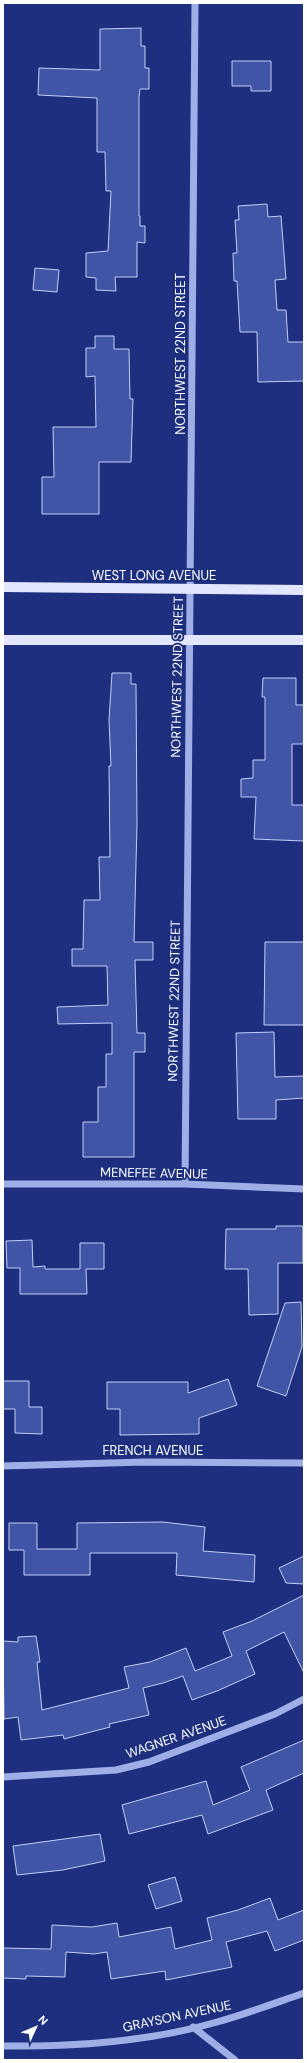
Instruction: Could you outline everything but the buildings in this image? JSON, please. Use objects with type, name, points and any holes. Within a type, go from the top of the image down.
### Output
[{"type":"main road","name":"WEST LONG AVENUE","points":[[3,587],[190,587],[304,590]]},
{"type":"main road","points":[[3,640],[304,640]]},
{"type":"street","name":"NORTHWEST 22ND STREET","points":[[185,1184],[195,3]]},
{"type":"street","name":"MENEFEE AVENUE","points":[[3,1184],[185,1184],[304,1189]]},
{"type":"street","name":"FRENCH AVENUE","points":[[3,1466],[145,1462],[304,1463]]},
{"type":"street","name":"WAGNER AVENUE","points":[[3,1776],[116,1770],[149,1762],[274,1714],[304,1699]]},
{"type":"street","name":"GRAYSON AVENUE","points":[[3,2046],[53,2047],[138,2039],[217,2022],[304,1993]]},
{"type":"street","points":[[194,2028],[235,2060]]}]
